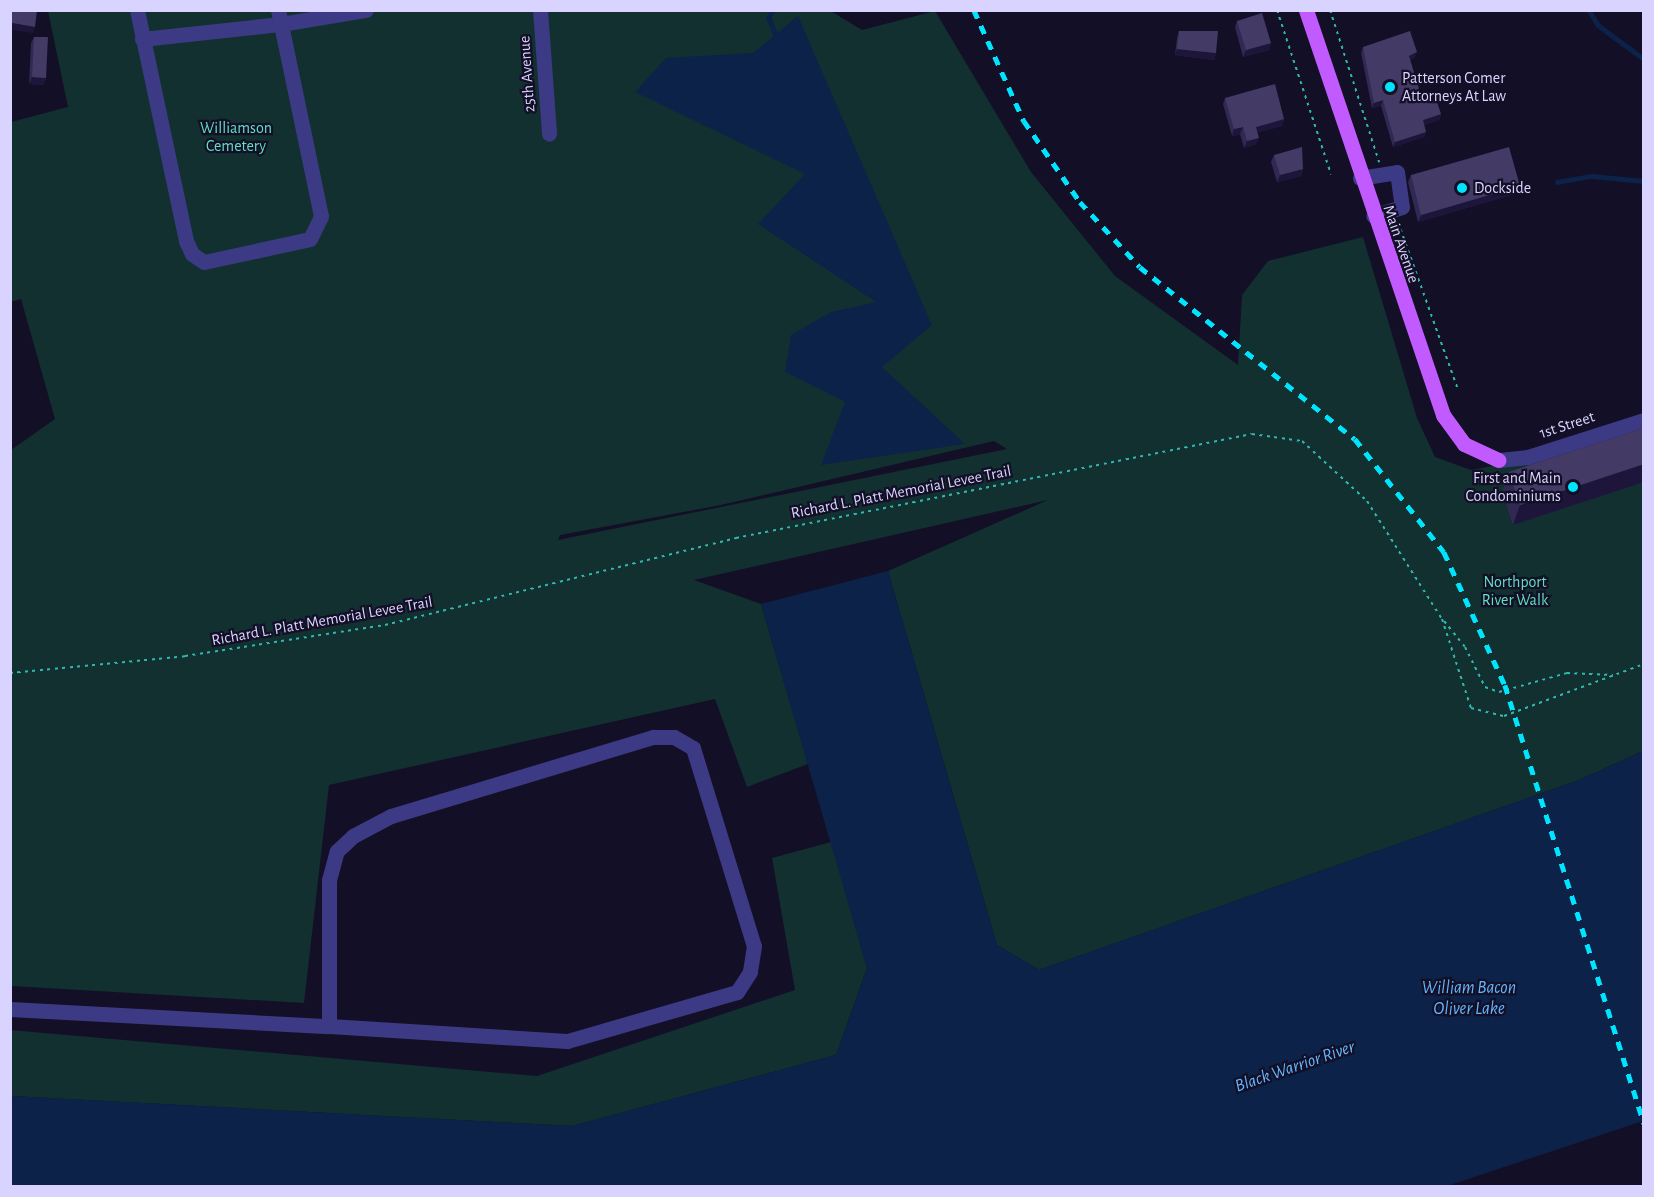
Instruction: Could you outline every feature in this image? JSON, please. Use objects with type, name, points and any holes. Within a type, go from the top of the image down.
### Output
[{"type":"main road","name":"Main Avenue","points":[[1306,10],[1360,178],[1443,415],[1464,444],[1499,460]]},
{"type":"street","points":[[137,10],[186,241],[192,254],[204,262],[310,239],[321,216],[280,17]]},
{"type":"street","points":[[142,39],[280,17],[366,10]]},
{"type":"street","name":"25th Avenue","points":[[540,10],[549,134]]},
{"type":"street","points":[[1360,178],[1397,172],[1402,207],[1373,216]]},
{"type":"street","name":"1st Street","points":[[1499,460],[1528,457],[1644,420]]},
{"type":"street","points":[[10,1009],[567,1041],[737,992],[750,972],[754,946],[693,748],[674,737],[653,737],[392,816],[353,836],[337,851],[329,880],[329,1026]]},
{"type":"path","points":[[1277,10],[1331,174]]},
{"type":"path","name":"Richard L. Platt Memorial Levee Trail","points":[[10,673],[185,656],[385,626],[736,538],[1252,434],[1302,441],[1367,501],[1442,619],[1471,708],[1504,716],[1644,664]]},
{"type":"path","points":[[1442,619],[1465,647],[1485,687],[1499,692],[1567,673],[1615,675]]},
{"type":"green space","points":[[829,10],[862,30],[935,11],[1031,172],[1115,276],[1238,365],[1242,295],[1268,261],[1363,237],[1417,418],[1435,457],[1471,470],[1545,456],[1643,425],[1643,751],[1579,780],[1039,970],[997,945],[888,571],[1048,500],[694,580],[761,604],[808,764],[747,787],[715,699],[329,785],[304,1003],[11,986],[11,450],[55,419],[21,299],[11,302],[11,122],[68,107],[48,11]],"holes":[[[994,441],[1007,449],[558,540],[560,535],[721,505]]]},
{"type":"green space","points":[[831,842],[867,968],[836,1055],[572,1126],[11,1096],[10,1030],[537,1076],[795,990],[772,858]]},
{"type":"water","points":[[798,16],[932,325],[882,367],[965,444],[821,465],[845,402],[785,372],[791,335],[831,312],[876,302],[758,224],[805,174],[635,92],[666,58],[753,53]]},
{"type":"water","name":"William Bacon Oliver Lake","points":[[888,571],[997,945],[1039,970],[1579,780],[1643,751],[1643,1121],[1447,1186],[11,1186],[11,1096],[572,1126],[836,1055],[867,968],[761,604]]},
{"type":"building","points":[[10,10],[37,10],[35,27],[12,23],[10,29]]},
{"type":"building","points":[[1262,13],[1271,43],[1246,50],[1237,21]]},
{"type":"building","points":[[1179,31],[1218,31],[1216,53],[1177,49]]},
{"type":"building","points":[[1410,31],[1417,52],[1409,56],[1422,99],[1436,99],[1441,114],[1423,120],[1426,132],[1395,142],[1383,100],[1374,103],[1363,47]]},
{"type":"building","points":[[34,37],[48,37],[46,78],[32,77]]},
{"type":"building","points":[[1275,84],[1284,119],[1256,127],[1259,138],[1247,141],[1243,127],[1234,129],[1225,98]]},
{"type":"building","points":[[1302,147],[1303,169],[1280,175],[1274,155]]},
{"type":"building","name":"Dockside","points":[[1509,147],[1520,186],[1421,215],[1411,175]]},
{"type":"building","points":[[1644,428],[1644,464],[1520,505],[1509,472]]},
{"type":"waterway","points":[[773,10],[769,18],[777,38]]},
{"type":"waterway","points":[[1589,10],[1598,25],[1644,59]]},
{"type":"waterway","points":[[1557,182],[1592,176],[1644,181]]},
{"type":"railway","points":[[974,10],[1024,121],[1080,202],[1140,267],[1355,439],[1444,552],[1505,685],[1644,1123]]},
{"type":"place","name":"Patterson Comer Attorneys At Law","points":[[1390,87]]},
{"type":"place","name":"Dockside","points":[[1462,188]]},
{"type":"place","name":"First and Main Condominiums","points":[[1573,487]]},
{"type":"park label","name":"Williamson Cemetery","points":[[236,137]]},
{"type":"park label","name":"Northport River Walk","points":[[1515,591]]},
{"type":"water label","name":"Black Warrior River","points":[[1295,1067]]}]
